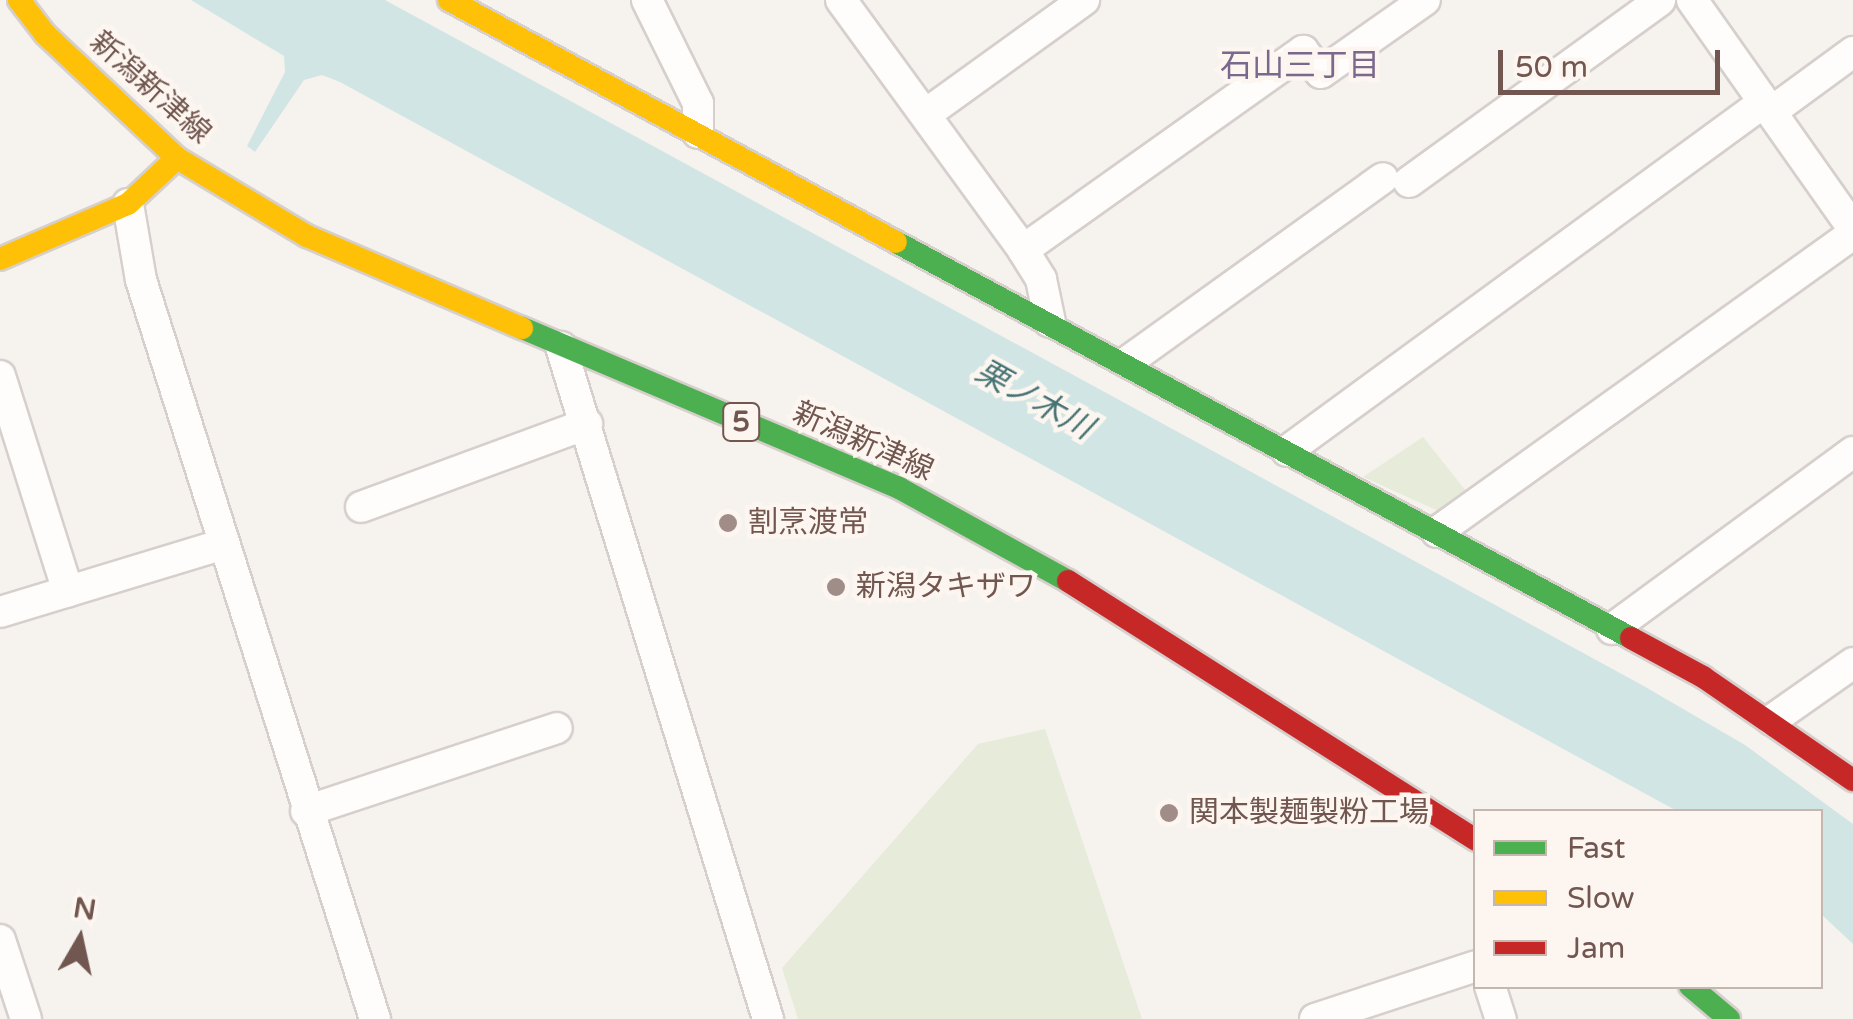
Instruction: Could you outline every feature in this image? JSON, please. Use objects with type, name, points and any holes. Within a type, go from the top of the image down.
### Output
[{"type":"street","name":"新潟新津線","points":[[19,0],[45,34],[177,158],[307,236],[899,488],[1024,553],[1473,838]]},
{"type":"street","points":[[449,0],[1127,362],[1612,629],[1772,720],[1853,780]]},
{"type":"street","points":[[647,0],[698,102],[698,133]]},
{"type":"street","points":[[842,0],[1042,279],[1050,322]]},
{"type":"street","points":[[926,114],[1084,0]]},
{"type":"street","points":[[1023,250],[1303,51],[1321,73],[1426,0]]},
{"type":"street","points":[[1127,362],[1660,0]]},
{"type":"street","points":[[1437,532],[1853,231],[1692,0]]},
{"type":"street","points":[[1287,450],[1768,107],[1853,52]]},
{"type":"street","points":[[0,258],[128,204],[177,158]]},
{"type":"street","points":[[128,204],[140,280],[306,812],[376,1019]]},
{"type":"street","points":[[562,347],[768,1019]]},
{"type":"street","points":[[0,376],[68,592]]},
{"type":"street","points":[[361,507],[587,424]]},
{"type":"street","points":[[1612,629],[1853,452]]},
{"type":"street","points":[[0,612],[224,544]]},
{"type":"street","points":[[1772,720],[1853,663]]},
{"type":"street","points":[[306,812],[557,728]]},
{"type":"street","points":[[0,940],[26,1019]]},
{"type":"street","points":[[1315,1019],[1473,967]]},
{"type":"street","points":[[1491,989],[1501,1019]]},
{"type":"street","points":[[1693,989],[1728,1019]]},
{"type":"green space","points":[[1423,437],[1470,496],[1443,513],[1363,477]]},
{"type":"green space","points":[[1045,729],[1142,1019],[798,1019],[782,968],[978,744]]},
{"type":"water","name":"栗ノ木川","points":[[191,0],[385,0],[1642,685],[1745,745],[1853,824],[1853,944],[1823,916],[1823,809],[1673,809],[340,82],[322,75],[304,80],[255,152],[247,146],[285,72],[284,56]]},
{"type":"traffic: fast","points":[[896,242],[1631,638]]},
{"type":"traffic: fast","points":[[522,328],[899,488],[1068,581]]},
{"type":"traffic: fast","points":[[1694,989],[1729,1019]]},
{"type":"traffic: slow","points":[[19,0],[45,34],[177,158],[307,236],[522,328]]},
{"type":"traffic: slow","points":[[449,0],[896,242]]},
{"type":"traffic: slow","points":[[0,259],[128,204],[177,158]]},
{"type":"traffic: jam","points":[[1068,581],[1473,838]]},
{"type":"traffic: jam","points":[[1631,638],[1703,677],[1853,780]]},
{"type":"place","name":"割烹渡常","points":[[728,523]]},
{"type":"place","name":"新潟タキザワ","points":[[836,587]]},
{"type":"place","name":"関本製麺製粉工場","points":[[1169,813]]},
{"type":"district","name":"石山三丁目","points":[[1300,66]]}]
